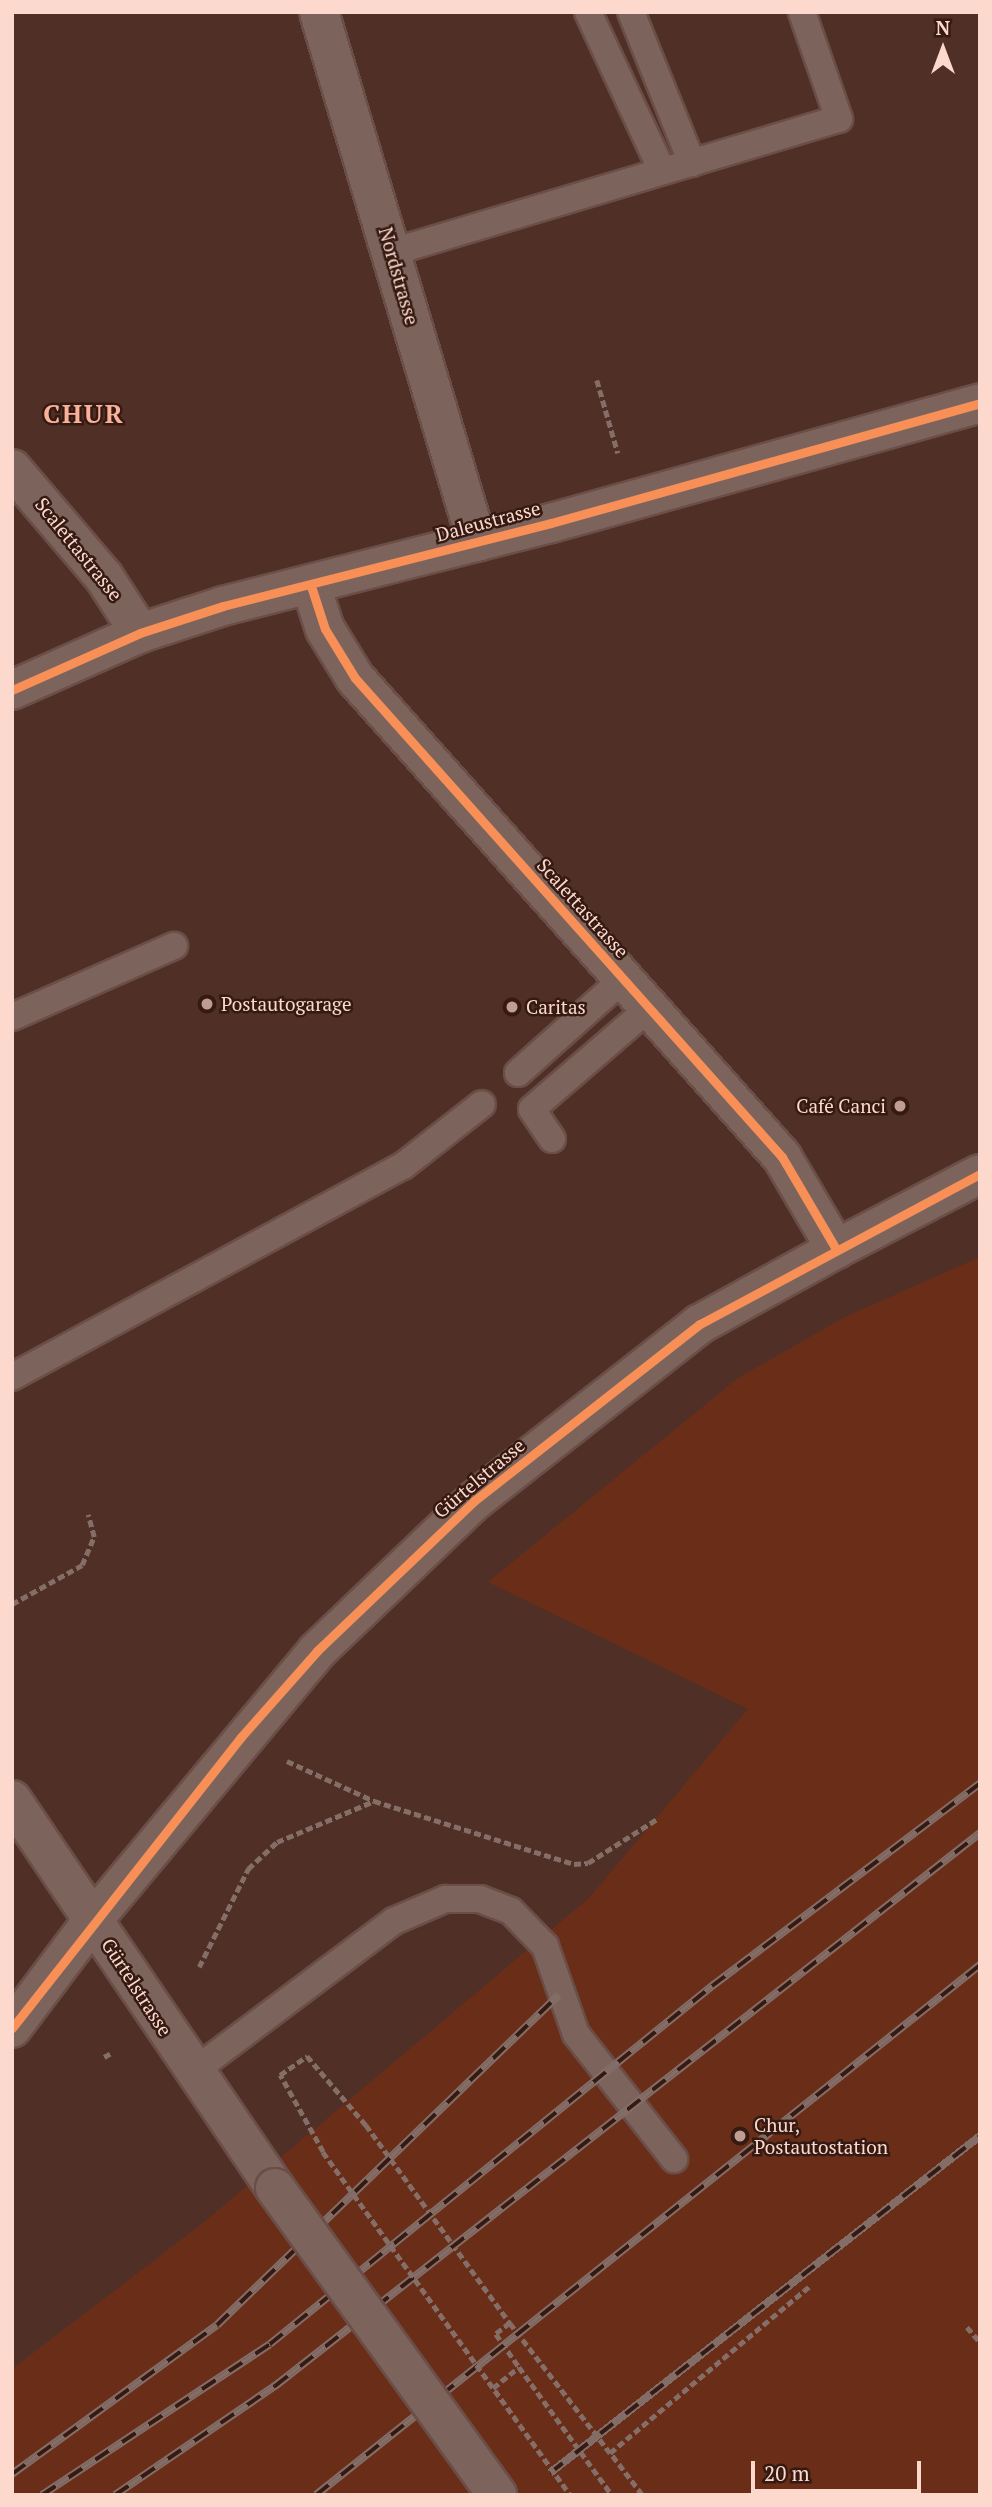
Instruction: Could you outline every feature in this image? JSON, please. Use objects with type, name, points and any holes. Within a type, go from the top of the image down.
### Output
[{"type":"street","name":"Nordstrasse","points":[[319,12],[477,542]]},
{"type":"street","name":"Daleustrasse","points":[[12,690],[140,633],[980,402]]},
{"type":"street","name":"Scalettastrasse","points":[[12,468],[104,577],[140,633]]},
{"type":"street","name":"Scalettastrasse","points":[[311,586],[325,629],[355,678],[782,1157],[836,1249]]},
{"type":"street","name":"Gürtelstrasse","points":[[497,2495],[275,2188],[93,1920],[317,1651],[474,1501],[700,1324],[980,1174]]},
{"type":"street","points":[[12,1800],[93,1920],[12,2028]]},
{"type":"lane","points":[[588,12],[662,171]]},
{"type":"lane","points":[[631,12],[692,163]]},
{"type":"lane","points":[[392,252],[839,118],[802,12]]},
{"type":"lane","points":[[12,1017],[174,946]]},
{"type":"lane","points":[[518,1073],[623,979]]},
{"type":"lane","points":[[552,1139],[532,1109],[649,1008]]},
{"type":"lane","points":[[12,1377],[403,1167],[482,1104]]},
{"type":"lane","points":[[194,2071],[403,1916],[444,1899],[480,1899],[511,1911],[545,1946],[576,2034],[674,2159]]},
{"type":"path","points":[[597,380],[620,462]]},
{"type":"path","points":[[12,1604],[82,1565],[94,1537],[88,1515]]},
{"type":"path","points":[[274,1754],[374,1801],[574,1864],[589,1863],[657,1819]]},
{"type":"path","points":[[199,1967],[228,1904],[267,1851],[374,1801]]},
{"type":"path","points":[[104,2057],[113,2052]]},
{"type":"path","points":[[570,2495],[323,2152],[280,2075],[307,2056],[366,2125],[510,2323],[642,2495]]},
{"type":"path","points":[[610,2453],[810,2286]]},
{"type":"path","points":[[510,2323],[496,2334],[612,2495]]},
{"type":"path","points":[[967,2327],[980,2342]]},
{"type":"path","points":[[493,2388],[519,2367]]},
{"type":"shaded area","points":[[980,1257],[980,2495],[12,2495],[12,2369],[203,2223],[590,1897],[748,1709],[488,1582],[738,1378],[845,1317]]},
{"type":"railway","points":[[42,2495],[270,2344],[712,1986],[980,1783]]},
{"type":"railway","points":[[115,2495],[275,2386],[980,1833]]},
{"type":"railway","points":[[316,2495],[980,1965]]},
{"type":"railway","points":[[12,2474],[217,2325],[559,1995]]},
{"type":"railway","points":[[550,2473],[980,2136]]},
{"type":"cycle path","points":[[12,690],[140,633],[223,606],[551,523],[980,403]]},
{"type":"cycle path","points":[[311,586],[325,629],[355,678],[782,1157],[836,1249]]},
{"type":"cycle path","points":[[12,2028],[241,1737],[317,1651],[474,1501],[700,1324],[980,1174]]},
{"type":"place","name":"Postautogarage","points":[[207,1004]]},
{"type":"place","name":"Caritas","points":[[512,1007]]},
{"type":"place","name":"Café Canci","points":[[900,1106]]},
{"type":"place","name":"Chur, Postautostation","points":[[740,2136]]},
{"type":"district","name":"CHUR","points":[[84,414]]}]
